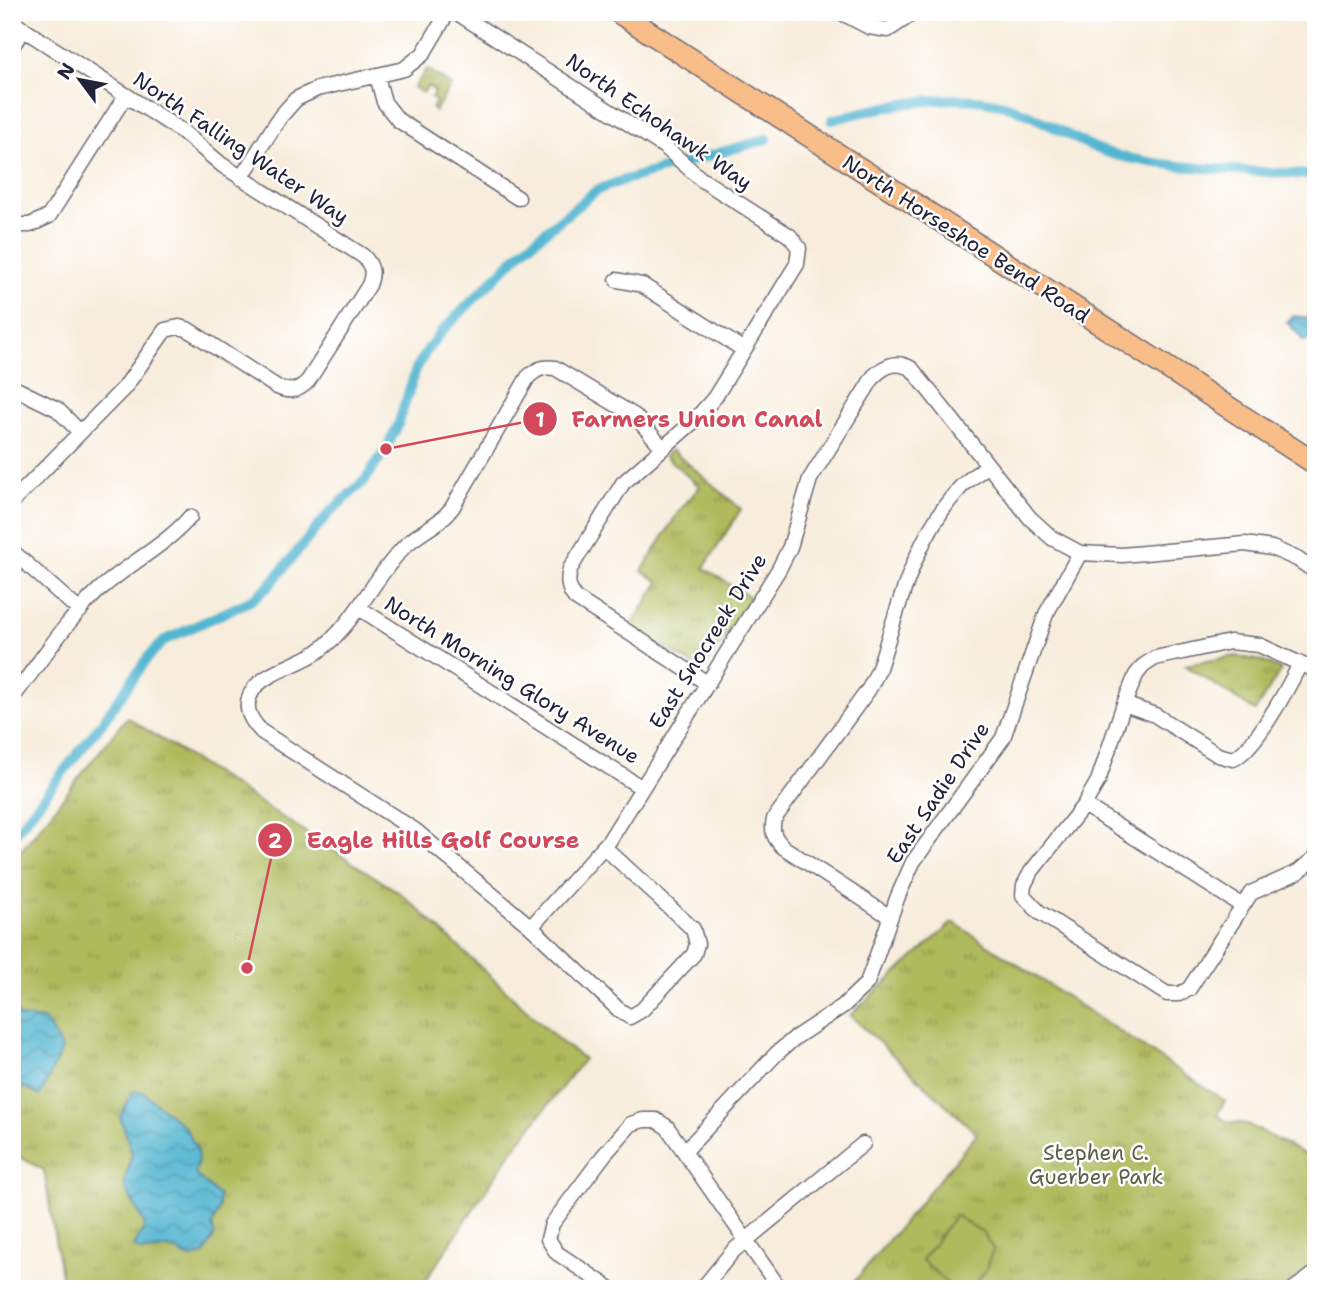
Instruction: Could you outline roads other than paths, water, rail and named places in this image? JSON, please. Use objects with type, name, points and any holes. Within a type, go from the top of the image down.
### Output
[{"type":"highway","name":"North Horseshoe Bend Road","points":[[618,12],[1316,464]]},
{"type":"street","points":[[241,178],[280,117],[296,99],[317,89],[377,76],[415,62],[423,54],[448,12]]},
{"type":"street","name":"North Echohawk Way","points":[[456,12],[665,147],[690,170],[790,236],[799,248],[797,264],[744,350]]},
{"type":"street","points":[[839,12],[869,27],[888,30],[909,16],[910,12]]},
{"type":"street","points":[[12,46],[18,25]]},
{"type":"street","name":"North Falling Water Way","points":[[18,25],[183,132],[241,178],[363,256],[372,269],[372,277],[363,296],[308,381],[294,391],[277,387],[187,329],[172,327],[160,336],[125,387],[80,432]]},
{"type":"street","points":[[377,76],[384,102],[398,120],[518,198]]},
{"type":"street","points":[[12,225],[30,225],[49,216],[126,95]]},
{"type":"street","points":[[617,280],[642,285],[744,350],[704,411],[623,483],[570,569],[568,586],[575,598],[707,683]]},
{"type":"street","name":"East Snocreek Drive","points":[[531,927],[604,846],[779,569],[790,547],[810,479],[874,376],[893,364],[904,364],[912,369],[988,466]]},
{"type":"street","points":[[604,846],[693,929],[697,944],[694,954],[642,1010],[630,1017],[619,1010],[531,927],[416,831],[262,732],[250,719],[248,704],[259,682],[317,653],[339,633],[372,586],[407,544],[441,522],[452,508],[528,377],[544,367],[555,368],[635,416],[663,448]]},
{"type":"street","points":[[12,387],[57,410],[80,432],[12,502]]},
{"type":"street","points":[[890,917],[783,847],[773,834],[774,819],[869,689],[878,671],[916,553],[960,487],[988,466],[1030,519],[1052,538],[1080,553],[1122,555],[1245,544],[1272,548],[1297,559],[1316,572]]},
{"type":"street","points":[[12,698],[80,611],[112,578],[171,538],[190,517]]},
{"type":"street","points":[[12,551],[80,611]]},
{"type":"street","name":"East Sadie Drive","points":[[685,1151],[776,1054],[796,1037],[844,1006],[864,986],[913,862],[1003,738],[1046,614],[1080,553]]},
{"type":"street","name":"North Morning Glory Avenue","points":[[359,608],[642,788]]},
{"type":"street","points":[[1316,671],[1259,645],[1230,642],[1156,658],[1143,666],[1136,675],[1098,781],[1084,805],[1031,872],[1024,884],[1023,895],[1039,912],[1167,994],[1179,994],[1189,989],[1197,978],[1251,892],[1298,872],[1316,857]]},
{"type":"street","points":[[1125,704],[1155,715],[1218,755],[1233,759],[1248,750],[1300,664]]},
{"type":"street","points":[[1084,805],[1241,905]]},
{"type":"street","points":[[611,1289],[557,1253],[548,1239],[552,1224],[604,1155],[631,1124],[643,1120],[656,1120],[667,1127],[780,1289]]},
{"type":"street","points":[[702,1289],[733,1251],[863,1144]]},
{"type":"street","points":[[1294,1289],[1316,1273]]},
{"type":"water","points":[[1293,316],[1309,318],[1316,322],[1316,339],[1303,341],[1287,322]]},
{"type":"water","points":[[12,1002],[19,1017],[45,1020],[62,1049],[40,1096],[26,1088],[12,1086]]},
{"type":"water","points":[[133,1091],[143,1092],[185,1127],[197,1149],[195,1174],[219,1196],[219,1209],[212,1225],[215,1235],[204,1255],[190,1258],[169,1248],[142,1252],[134,1247],[145,1225],[124,1185],[132,1153],[120,1117]]},
{"type":"waterway","points":[[832,120],[920,102],[966,99],[987,101],[1021,111],[1091,146],[1119,156],[1192,167],[1316,176]]},
{"type":"waterway","points":[[12,837],[101,724],[149,656],[165,640],[250,601],[268,587],[329,513],[365,480],[398,425],[416,369],[428,349],[442,331],[524,249],[597,190],[767,139]]},
{"type":"place","name":"Farmers Union Canal","points":[[386,449]]},
{"type":"place","name":"Eagle Hills Golf Course","points":[[247,968]]},
{"type":"park label","name":"Stephen C. Guerber Park","points":[[1096,1165]]}]
